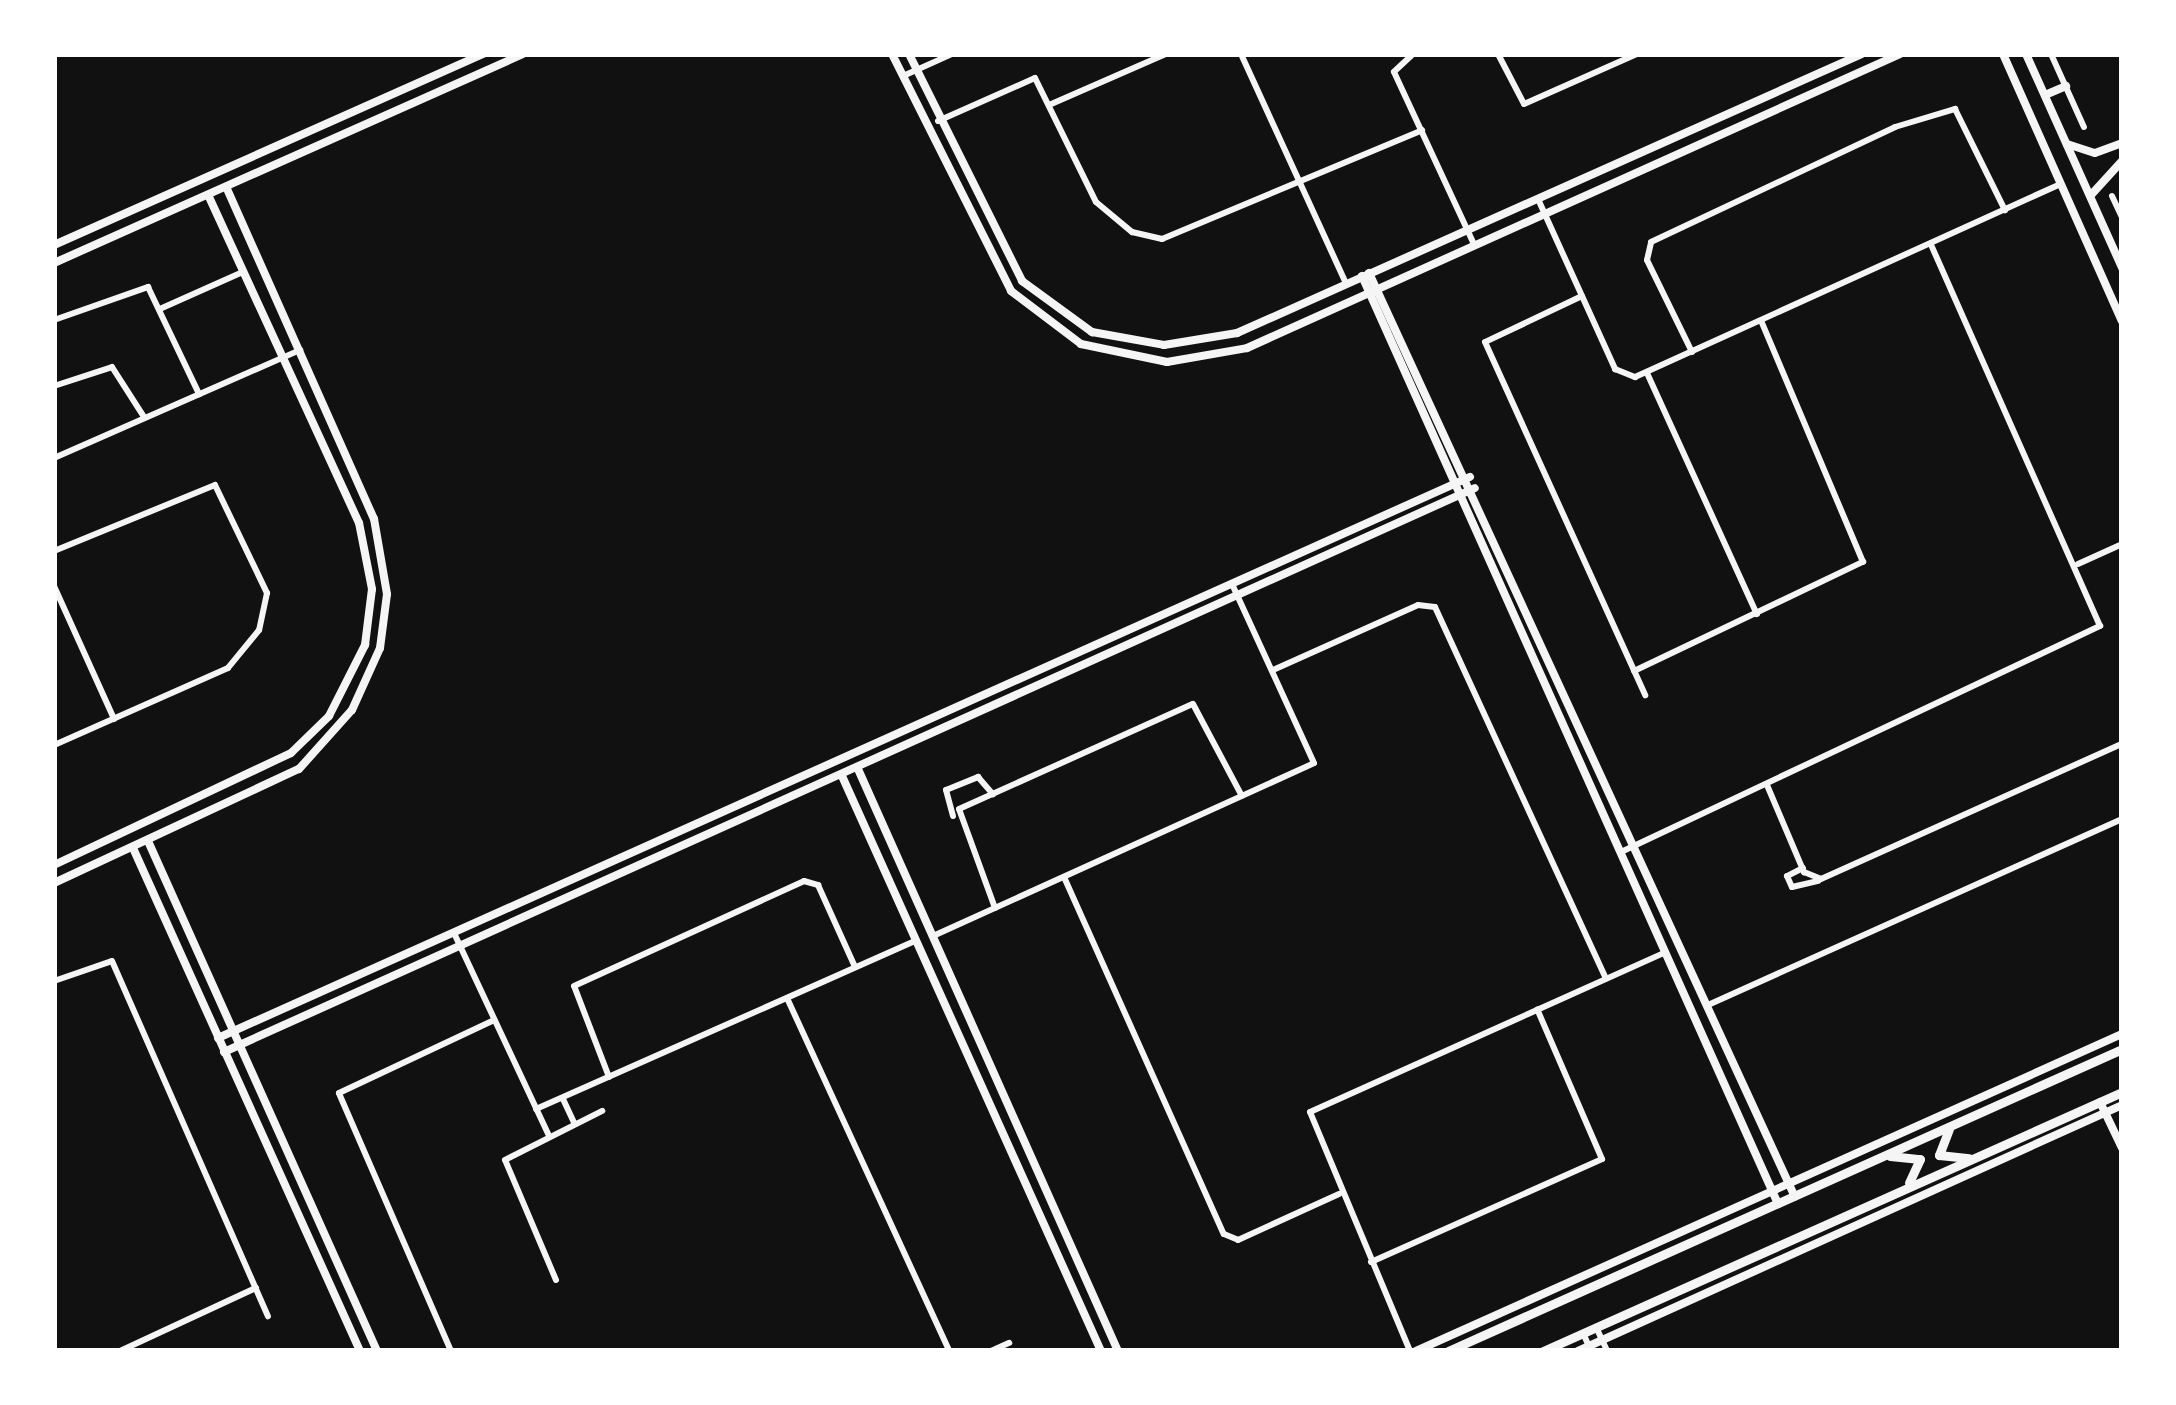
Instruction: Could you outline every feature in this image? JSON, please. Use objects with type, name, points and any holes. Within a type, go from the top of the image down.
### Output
[{"type":"main road","points":[[1448,1351],[1776,1198],[1886,1156],[2122,1049]]},
{"type":"main road","points":[[2086,1050],[2092,1062]]},
{"type":"main road","points":[[1544,1351],[1976,1157],[2103,1107],[2122,1092]]},
{"type":"main road","points":[[1953,1125],[1939,1155],[1976,1157]]},
{"type":"main road","points":[[1886,1156],[1922,1162],[1901,1191]]},
{"type":"main road","points":[[1801,1236],[1807,1249]]},
{"type":"street","points":[[54,245],[484,54]]},
{"type":"street","points":[[54,263],[523,54]]},
{"type":"street","points":[[892,54],[974,233],[1046,323],[1126,358],[1228,354],[1900,54]]},
{"type":"street","points":[[908,54],[987,227],[1054,310],[1128,342],[1220,338],[1862,54]]},
{"type":"street","points":[[902,76],[952,54]]},
{"type":"street","points":[[1049,105],[1166,54]]},
{"type":"street","points":[[1241,54],[1346,283]]},
{"type":"street","points":[[1413,54],[1394,69],[1474,244]]},
{"type":"street","points":[[1498,54],[1527,104],[1637,54]]},
{"type":"street","points":[[2003,54],[2121,314]]},
{"type":"street","points":[[2026,54],[2122,268]]},
{"type":"street","points":[[2051,54],[2084,127]]},
{"type":"street","points":[[938,121],[1031,78],[1096,202],[1147,237],[1193,234],[1422,130]]},
{"type":"street","points":[[422,82],[429,96]]},
{"type":"street","points":[[2044,95],[2066,86]]},
{"type":"street","points":[[1692,352],[1647,260],[1655,237],[1916,117],[1959,113],[2006,210]]},
{"type":"street","points":[[2066,143],[2107,150],[2122,143]]},
{"type":"street","points":[[2091,197],[2118,163],[2107,150]]},
{"type":"street","points":[[1536,196],[1615,369],[1647,374],[2061,184]]},
{"type":"street","points":[[54,883],[148,842],[318,752],[380,648],[378,531],[226,187]]},
{"type":"street","points":[[54,866],[184,807],[311,736],[365,645],[366,545],[208,195]]},
{"type":"street","points":[[2112,196],[2122,217]]},
{"type":"street","points":[[974,233],[987,227]]},
{"type":"street","points":[[1621,852],[2094,634],[2100,612],[1930,244]]},
{"type":"street","points":[[162,308],[243,272]]},
{"type":"street","points":[[1365,274],[1382,287],[1792,1191],[2122,1034]]},
{"type":"street","points":[[1365,274],[1776,1198],[1413,1351],[1308,1125],[1313,1109],[1666,952]]},
{"type":"street","points":[[54,320],[136,284],[162,308],[200,394]]},
{"type":"street","points":[[1582,296],[1485,342],[1645,695]]},
{"type":"street","points":[[1634,671],[1757,614],[1864,556],[1761,321]]},
{"type":"street","points":[[54,458],[300,350]]},
{"type":"street","points":[[54,386],[112,367],[145,418]]},
{"type":"street","points":[[1647,374],[1757,614]]},
{"type":"street","points":[[218,1038],[1456,484],[1472,482]]},
{"type":"street","points":[[224,1052],[1238,597],[1461,494],[1472,482]]},
{"type":"street","points":[[54,551],[202,486],[226,492],[262,568],[260,631],[228,668],[54,746]]},
{"type":"street","points":[[2078,564],[2122,544]]},
{"type":"street","points":[[933,936],[1315,762],[1232,584]]},
{"type":"street","points":[[54,586],[114,719]]},
{"type":"street","points":[[1273,670],[1418,604],[1436,607],[1606,979]]},
{"type":"street","points":[[955,820],[993,794],[1196,704],[1242,796]]},
{"type":"street","points":[[1802,868],[1787,876],[1794,888],[2122,744]]},
{"type":"street","points":[[858,769],[1118,1351]]},
{"type":"street","points":[[842,776],[1101,1351]]},
{"type":"street","points":[[993,794],[978,777],[946,790],[995,908]]},
{"type":"street","points":[[1766,785],[1802,868],[1821,879]]},
{"type":"street","points":[[184,807],[190,821]]},
{"type":"street","points":[[1708,1005],[2122,819]]},
{"type":"street","points":[[148,842],[377,1351]]},
{"type":"street","points":[[133,848],[360,1351]]},
{"type":"street","points":[[1064,877],[1224,1234],[1238,1240],[1339,1194]]},
{"type":"street","points":[[609,1077],[574,986],[804,880],[818,884],[855,967]]},
{"type":"street","points":[[454,933],[548,1134]]},
{"type":"street","points":[[536,1109],[916,940]]},
{"type":"street","points":[[54,981],[112,961],[268,1316]]},
{"type":"street","points":[[787,998],[949,1351]]},
{"type":"street","points":[[1370,1262],[1602,1159],[1537,1010]]},
{"type":"street","points":[[451,1351],[339,1093],[494,1020]]},
{"type":"street","points":[[562,1098],[574,1123]]},
{"type":"street","points":[[1578,1351],[1807,1249],[2103,1107],[2122,1105]]},
{"type":"street","points":[[2103,1107],[2122,1148]]},
{"type":"street","points":[[556,1280],[505,1160],[548,1134],[602,1111]]},
{"type":"street","points":[[120,1351],[256,1288]]},
{"type":"street","points":[[1596,1328],[1607,1351]]},
{"type":"street","points":[[1583,1333],[1590,1348]]},
{"type":"street","points":[[991,1351],[1009,1343]]},
{"type":"street","points":[[778,1351],[811,1351]]}]
